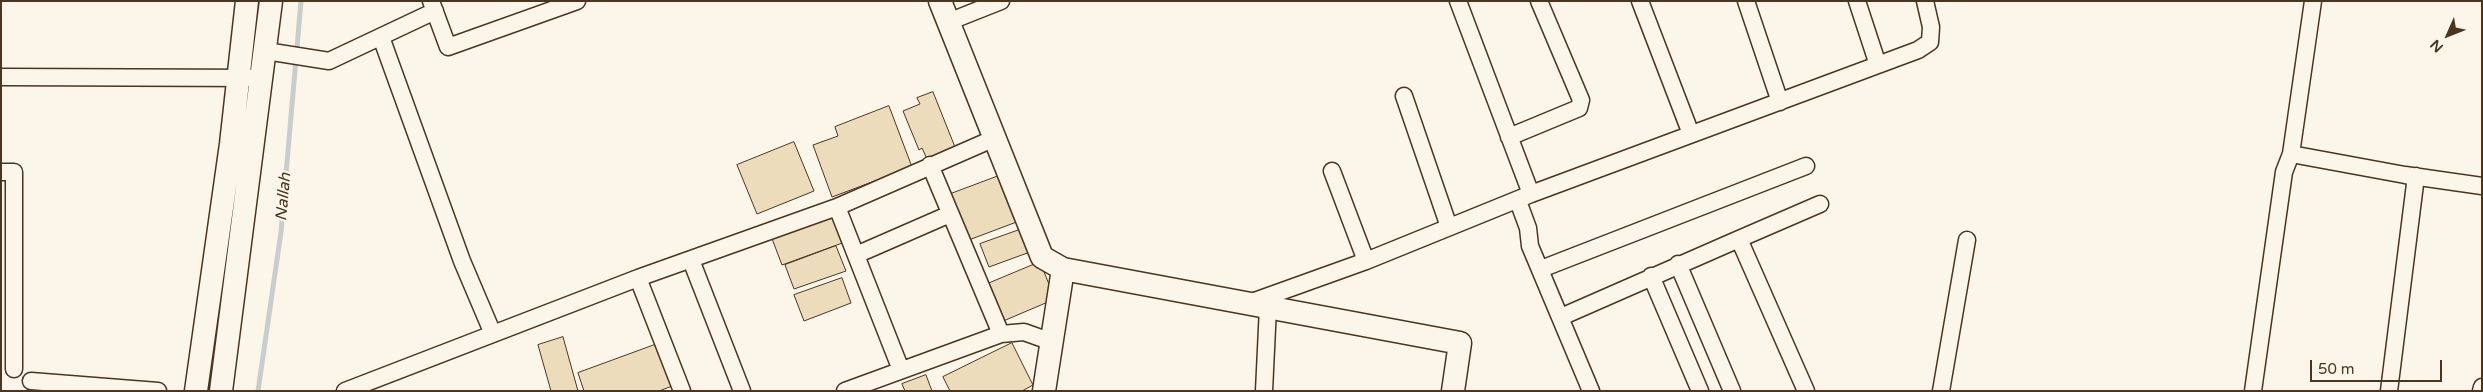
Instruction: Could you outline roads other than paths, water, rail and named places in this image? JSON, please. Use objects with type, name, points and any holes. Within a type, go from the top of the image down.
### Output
[{"type":"street","points":[[196,391],[247,1]]},
{"type":"street","points":[[221,391],[272,1]]},
{"type":"street","points":[[266,51],[329,61],[381,37],[433,6],[448,47],[577,1]]},
{"type":"street","points":[[1001,1],[944,11],[1042,257],[1063,269],[1460,343],[1453,391]]},
{"type":"street","points":[[1458,1],[1509,137],[1519,200],[1528,228],[1530,246],[1591,391]]},
{"type":"street","points":[[1509,137],[1578,108],[1581,100],[1539,1]]},
{"type":"street","points":[[1640,1],[1691,134]]},
{"type":"street","points":[[1746,1],[1780,102]]},
{"type":"street","points":[[1857,1],[1878,65]]},
{"type":"street","points":[[1258,305],[1519,200],[1918,50],[1930,42],[1931,27],[1925,1]]},
{"type":"street","points":[[2253,391],[2284,172],[2291,154],[2314,1]]},
{"type":"street","points":[[381,37],[462,261],[492,334]]},
{"type":"street","points":[[1,77],[262,78]]},
{"type":"street","points":[[1404,96],[1449,228]]},
{"type":"street","points":[[345,391],[638,278],[837,207],[995,138]]},
{"type":"street","points":[[2291,154],[2482,186]]},
{"type":"street","points":[[930,165],[1001,334]]},
{"type":"street","points":[[1541,269],[1806,166]]},
{"type":"street","points":[[1332,171],[1366,261]]},
{"type":"street","points":[[1,172],[14,172],[8,369],[23,373],[32,386],[158,391]]},
{"type":"street","points":[[2389,391],[2416,176]]},
{"type":"street","points":[[1561,317],[1678,264],[1820,204]]},
{"type":"street","points":[[837,207],[902,370]]},
{"type":"street","points":[[856,255],[950,214]]},
{"type":"street","points":[[1739,239],[1806,391]]},
{"type":"street","points":[[1941,391],[1967,240]]},
{"type":"street","points":[[691,260],[742,391]]},
{"type":"street","points":[[1678,264],[1732,391]]},
{"type":"street","points":[[1044,391],[1063,269]]},
{"type":"street","points":[[1651,276],[1700,391]]},
{"type":"street","points":[[638,278],[682,391]]},
{"type":"street","points":[[1258,305],[1264,391]]},
{"type":"street","points":[[846,391],[1001,334],[1024,332],[1052,342]]},
{"type":"street","points":[[2481,391],[2482,387]]},
{"type":"waterway","name":"Nallah","points":[[258,391],[281,232],[301,1]]}]
